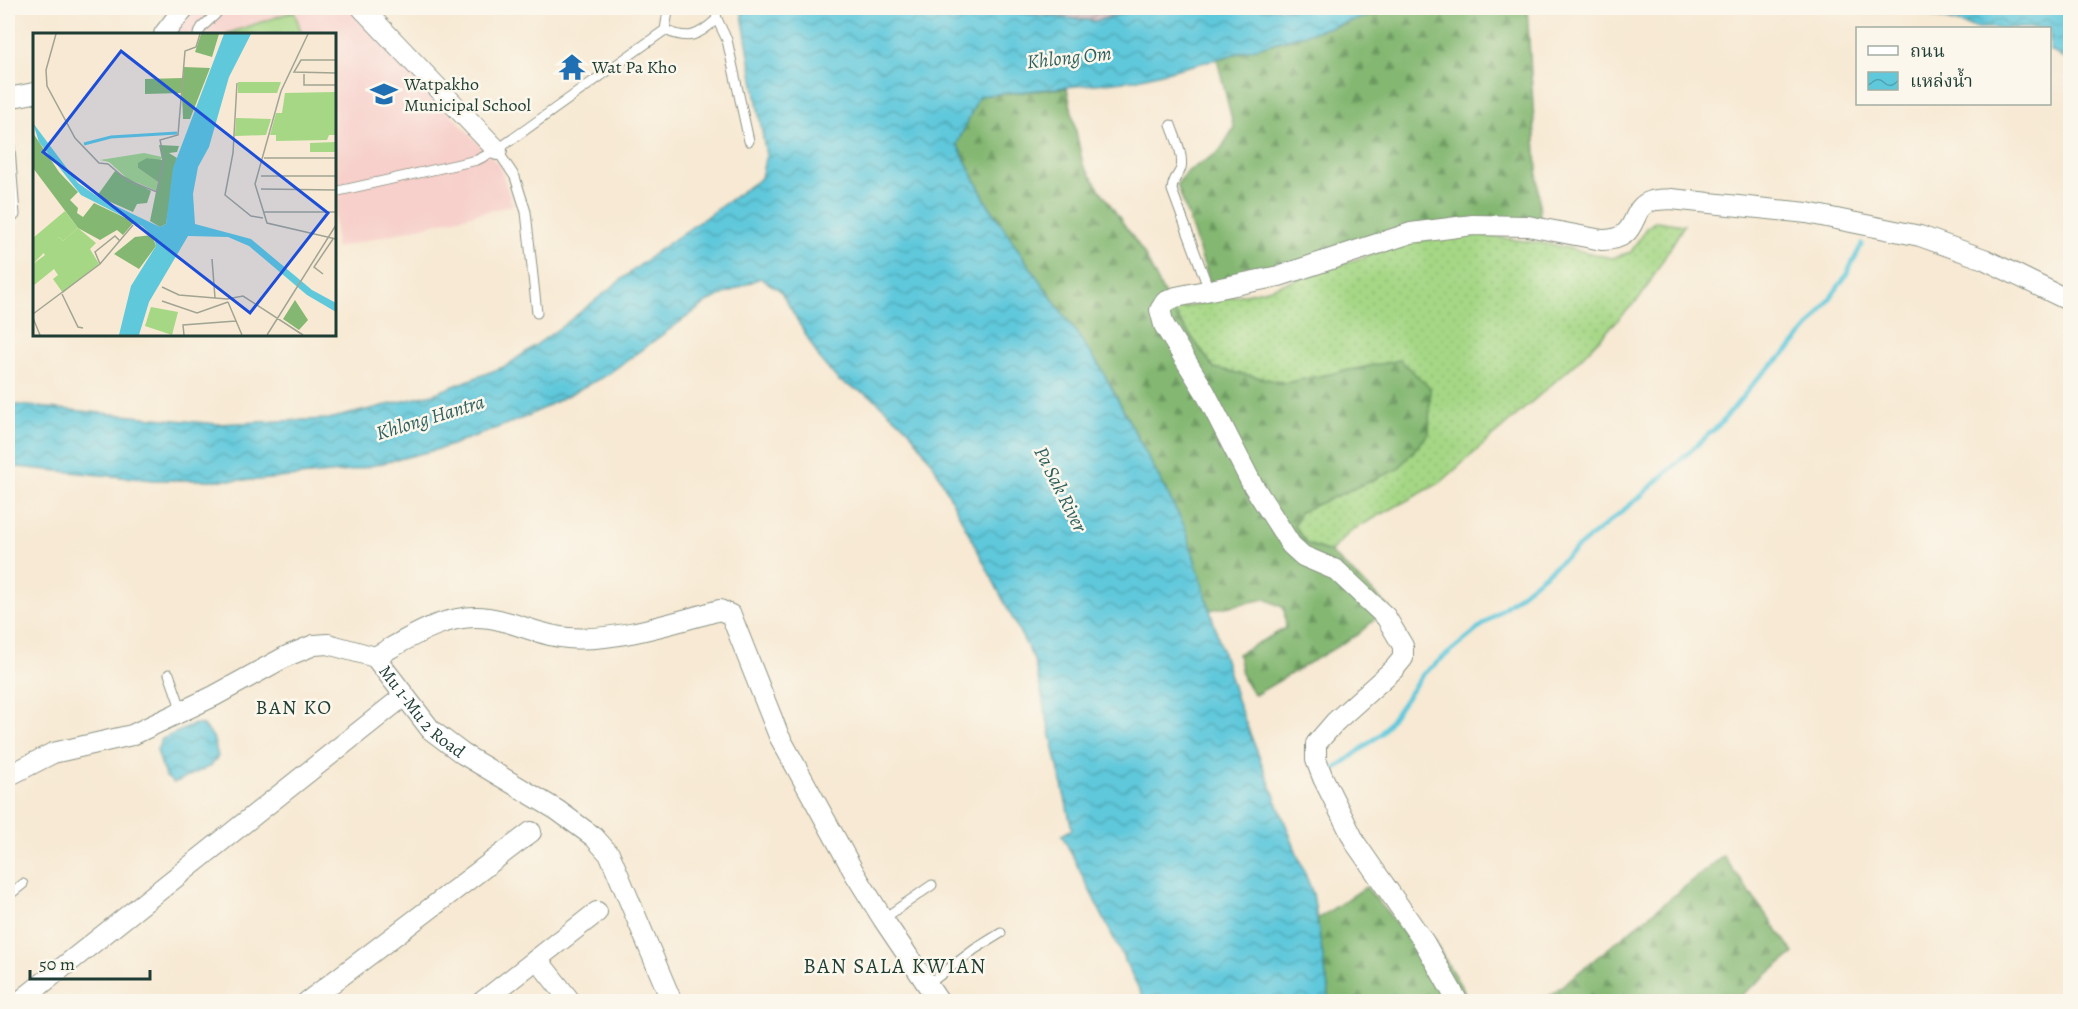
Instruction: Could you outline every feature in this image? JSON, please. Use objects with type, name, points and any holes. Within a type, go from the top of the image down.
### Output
[{"type":"street","points":[[165,33],[184,8]]},
{"type":"street","points":[[362,8],[497,150]]},
{"type":"street","points":[[8,98],[33,93]]},
{"type":"street","points":[[1458,1002],[1424,942],[1356,844],[1316,760],[1316,744],[1335,722],[1394,669],[1403,657],[1403,646],[1386,617],[1336,570],[1303,556],[1291,545],[1251,482],[1205,392],[1164,325],[1160,310],[1165,302],[1176,297],[1279,276],[1412,233],[1473,225],[1528,226],[1602,240],[1615,240],[1626,235],[1643,206],[1652,201],[1671,199],[1807,213],[1920,236],[1984,259],[2070,301]]},
{"type":"street","points":[[375,657],[421,631],[463,617],[489,618],[537,633],[570,638],[609,636],[720,610],[731,615],[779,736],[883,919],[939,1002]]},
{"type":"street","name":"Mu 1-Mu 2 Road","points":[[8,776],[53,753],[132,735],[287,656],[314,645],[328,644],[375,657],[431,730],[463,754],[557,810],[594,837],[610,855],[672,1002]]},
{"type":"street","points":[[19,1002],[404,696]]},
{"type":"street","points":[[315,999],[531,832]]},
{"type":"street","points":[[482,1002],[597,912]]},
{"type":"street","points":[[537,959],[571,1002]]},
{"type":"lane","points":[[199,33],[216,14],[215,8]]},
{"type":"lane","points":[[336,192],[477,160],[497,150],[665,30],[668,11],[673,8]]},
{"type":"lane","points":[[715,8],[717,19],[727,40],[749,141]]},
{"type":"lane","points":[[665,30],[681,37],[701,33],[717,19]]},
{"type":"lane","points":[[8,122],[15,215]]},
{"type":"lane","points":[[1171,125],[1181,156],[1181,169],[1173,180],[1172,190],[1209,290]]},
{"type":"lane","points":[[497,150],[515,177],[526,212],[537,313]]},
{"type":"lane","points":[[169,674],[183,711]]},
{"type":"lane","points":[[8,896],[23,884]]},
{"type":"lane","points":[[883,919],[932,885]]},
{"type":"lane","points":[[927,985],[975,949],[1001,933]]},
{"type":"shaded area","name":"Watpakho Municipal School","points":[[197,8],[350,8],[499,165],[513,205],[336,248],[336,33],[175,33]]},
{"type":"shaded area","points":[[970,8],[1142,8],[1096,21]]},
{"type":"green space","points":[[1398,8],[1527,8],[1540,218],[1534,225],[1476,222],[1269,274],[1210,283],[1177,184],[1188,171],[1219,152],[1234,128],[1217,59]]},
{"type":"green space","points":[[294,11],[302,33],[229,33]]},
{"type":"green space","points":[[1067,88],[1083,165],[1143,252],[1172,310],[1214,368],[1285,383],[1400,360],[1430,388],[1429,433],[1398,469],[1300,512],[1294,526],[1307,544],[1330,552],[1389,607],[1357,635],[1255,695],[1243,679],[1238,654],[1286,628],[1284,608],[1266,599],[1210,610],[1185,527],[1101,368],[986,201],[957,144],[979,96]]},
{"type":"green space","points":[[1656,221],[1684,225],[1642,295],[1577,362],[1440,483],[1352,530],[1330,552],[1307,544],[1294,526],[1300,512],[1398,469],[1400,360],[1285,383],[1214,368],[1172,310],[1268,289],[1412,241],[1475,234],[1554,245],[1612,258],[1631,252],[1646,228]]},
{"type":"green space","points":[[1723,856],[1794,953],[1734,1001],[1543,1001]]},
{"type":"green space","points":[[1366,887],[1414,944],[1430,935],[1470,1001],[1330,1001],[1317,919]]},
{"type":"water","points":[[741,8],[970,8],[1096,21],[1142,8],[1398,8],[1134,80],[979,96],[957,144],[986,201],[1101,368],[1185,527],[1238,703],[1313,894],[1330,1001],[1145,1001],[1062,835],[1072,829],[1034,660],[933,464],[909,430],[872,397],[839,381],[821,361],[780,290],[760,278],[709,301],[605,376],[526,417],[443,448],[350,471],[258,480],[154,480],[8,466],[8,404],[217,424],[329,419],[433,394],[506,366],[564,325],[655,253],[761,178],[766,155]]},
{"type":"water","points":[[1900,8],[2064,8],[2070,10],[2070,60],[2051,51],[2051,27],[1973,27]]},
{"type":"water","points":[[195,724],[203,725],[213,737],[218,756],[211,766],[174,783],[165,776],[157,750],[162,739]]},
{"type":"waterway","points":[[1334,770],[1381,734],[1423,674],[1642,495],[1722,422],[1758,378],[1791,348],[1815,320],[1845,277],[1862,244]]},
{"type":"place","name":"Wat Pa Kho","points":[[572,67]]},
{"type":"place","name":"Watpakho Municipal School","points":[[384,94]]},
{"type":"district","name":"BAN KO","points":[[294,707]]},
{"type":"district","name":"BAN SALA KWIAN","points":[[895,966]]},
{"type":"water label","name":"Khlong Om","points":[[1069,57]]},
{"type":"water label","name":"Khlong Hantra","points":[[430,417]]},
{"type":"water label","name":"Pa Sak River","points":[[1061,489]]}]
